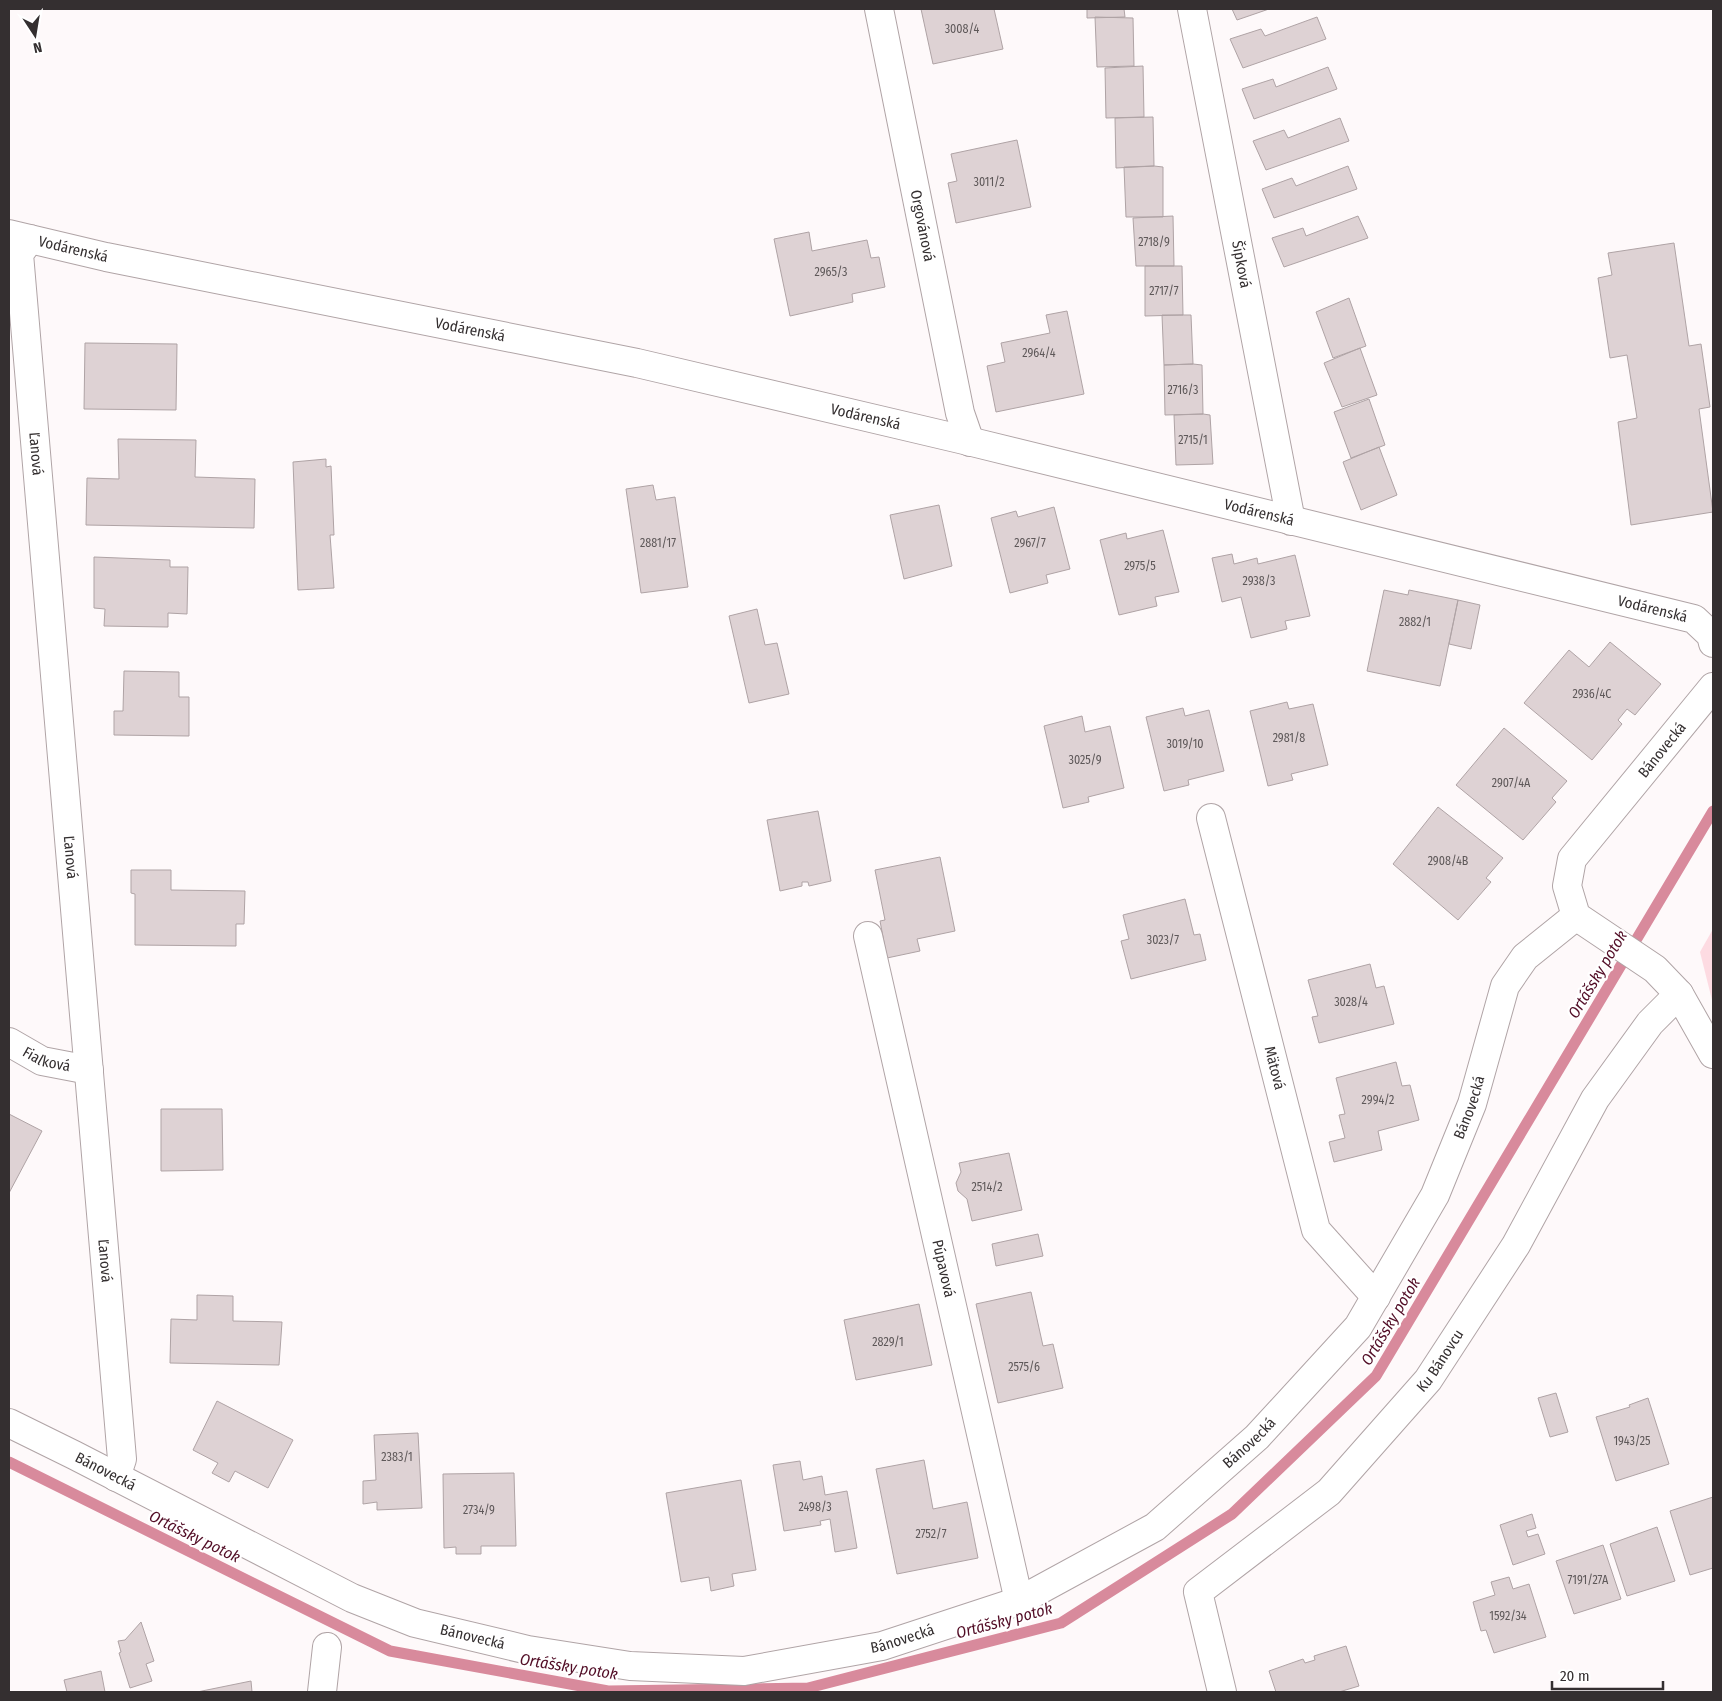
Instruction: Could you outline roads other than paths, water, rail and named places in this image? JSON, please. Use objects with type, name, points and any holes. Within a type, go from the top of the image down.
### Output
[{"type":"street","name":"Orgovánová","points":[[879,9],[960,412],[970,442]]},
{"type":"street","name":"Šípková","points":[[1192,9],[1292,521]]},
{"type":"street","name":"Vodárenská","points":[[19,236],[106,257],[637,363],[970,442],[1694,619],[1712,639]]},
{"type":"street","name":"Ľanová","points":[[19,236],[19,254],[122,1459],[116,1477]]},
{"type":"street","name":"Bánovecká","points":[[9,1423],[352,1598],[415,1623],[528,1650],[630,1666],[744,1671],[882,1646],[1019,1601],[1155,1526],[1257,1437],[1358,1326],[1435,1195],[1472,1104],[1505,986],[1525,957],[1576,916],[1568,886],[1572,859],[1713,687]]},
{"type":"street","name":"Mätová","points":[[1212,818],[1316,1230],[1376,1297]]},
{"type":"street","points":[[1576,916],[1655,969],[1679,994],[1713,1054]]},
{"type":"street","name":"Púpavová","points":[[868,936],[1019,1601]]},
{"type":"street","name":"Ku Bánovcu","points":[[1222,1692],[1198,1592],[1329,1492],[1428,1380],[1516,1245],[1595,1099],[1650,1023],[1679,994]]},
{"type":"street","name":"Fialková","points":[[9,1042],[42,1061],[89,1070]]},
{"type":"street","points":[[322,1692],[327,1647]]},
{"type":"waterway","name":"Ortášsky potok","points":[[9,1462],[390,1651],[608,1691],[808,1688],[1061,1623],[1232,1514],[1376,1376],[1713,811]]}]
